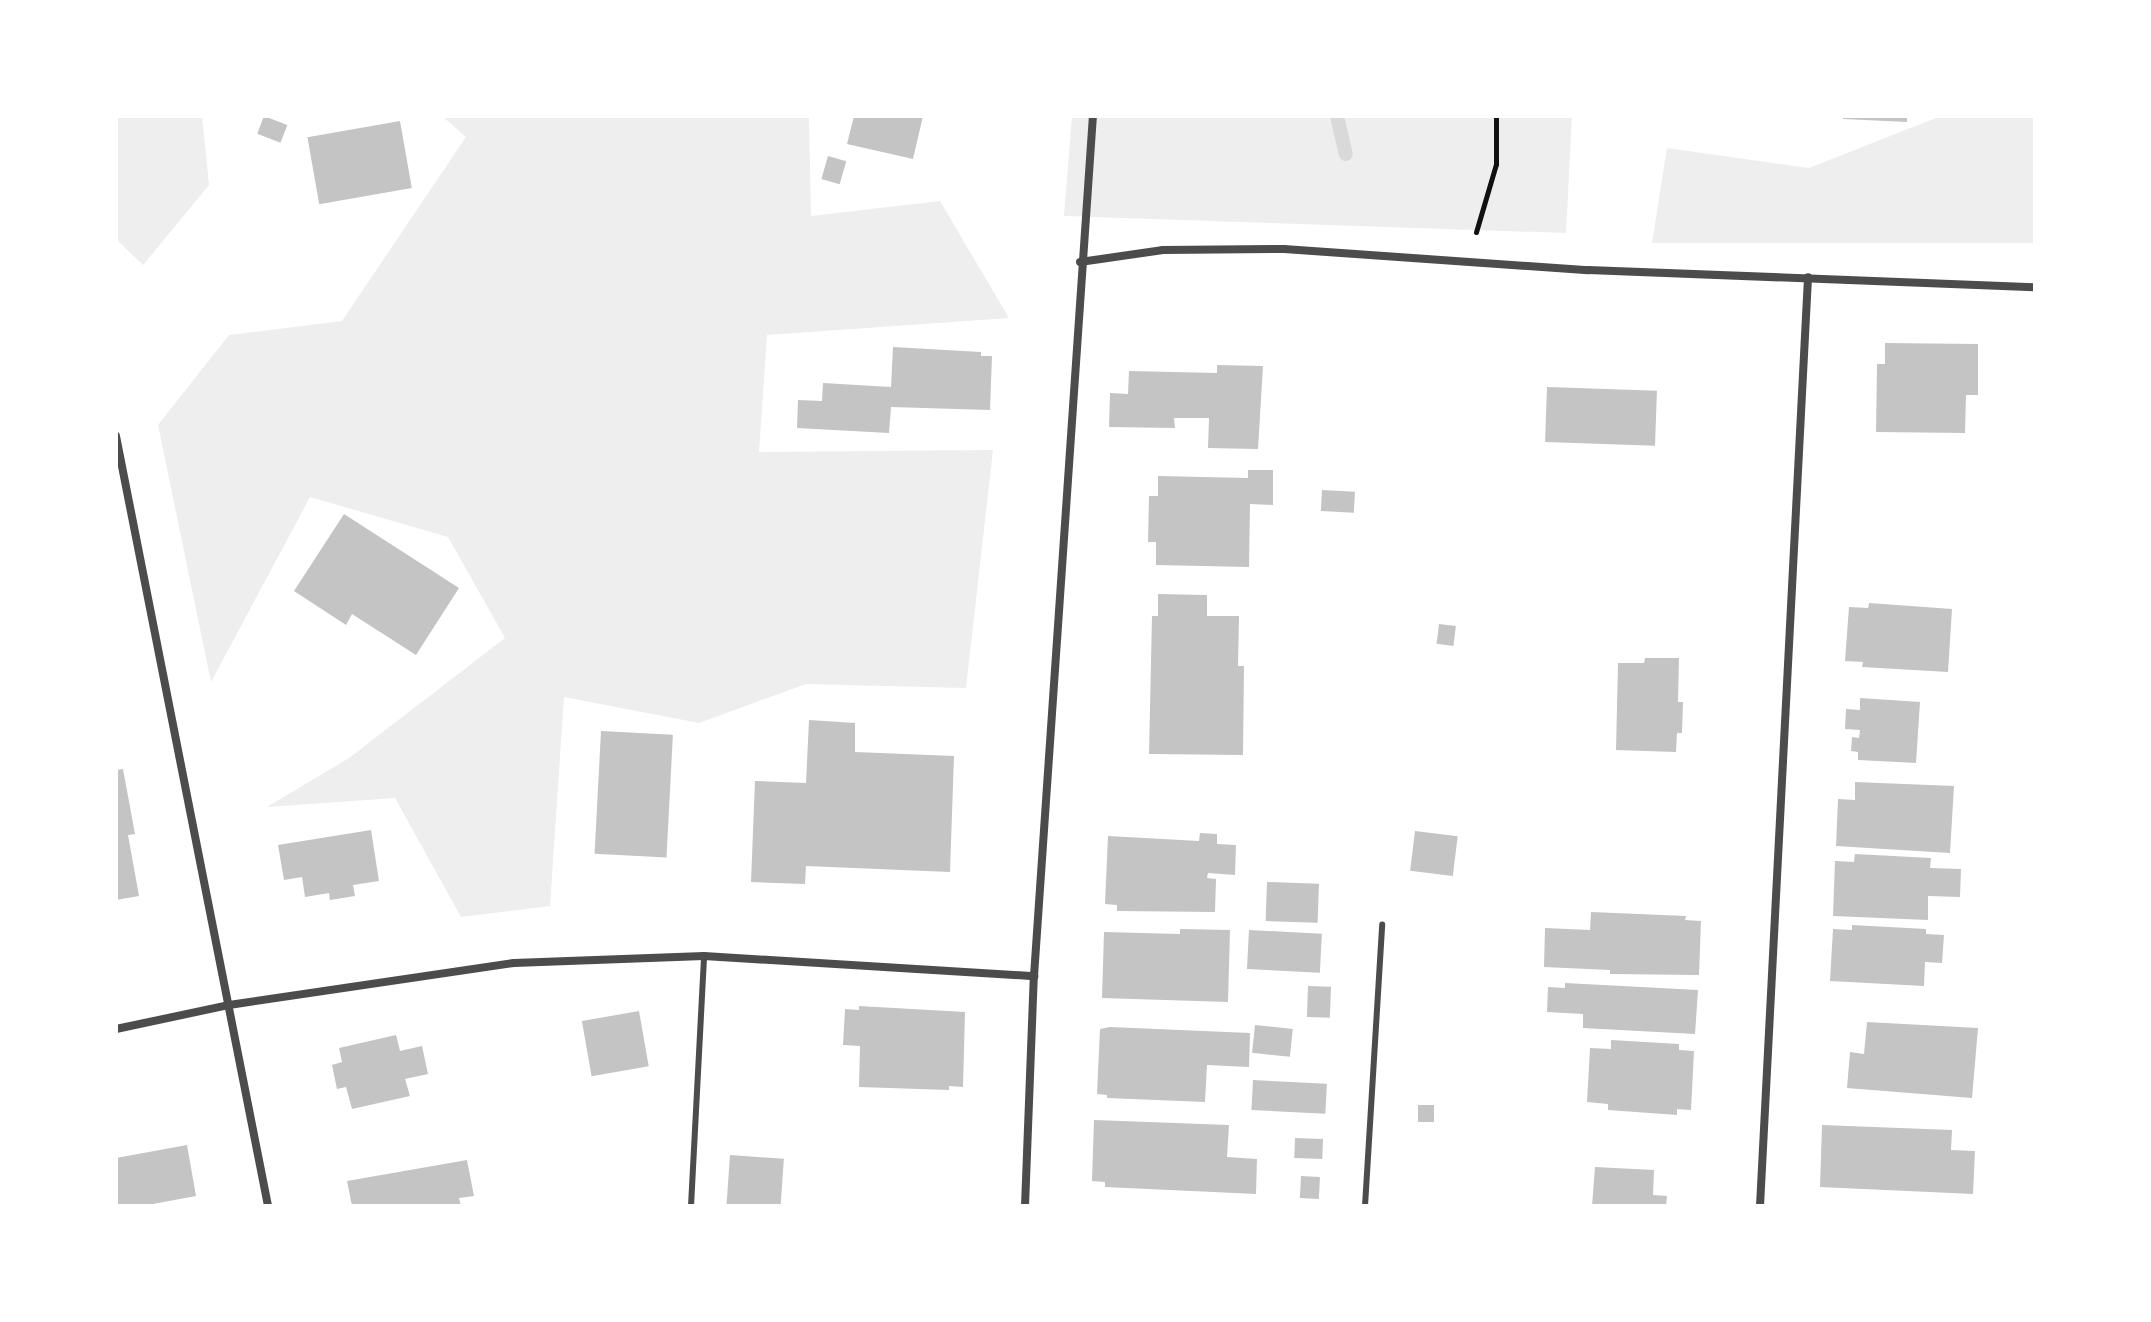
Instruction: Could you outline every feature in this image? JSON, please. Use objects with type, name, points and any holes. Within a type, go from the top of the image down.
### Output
[{"type":"street","points":[[1025,1206],[1034,976],[1080,262],[1093,116]]},
{"type":"street","points":[[1080,262],[1163,250],[1284,249],[1588,270],[2035,287]]},
{"type":"street","points":[[1760,1206],[1808,277]]},
{"type":"street","points":[[116,436],[268,1206]]},
{"type":"street","points":[[116,1029],[229,1005],[514,963],[704,956],[1034,976]]},
{"type":"lane","points":[[1365,1206],[1382,925]]},
{"type":"lane","points":[[691,1206],[704,956]]},
{"type":"path","points":[[1468,261],[1496,164],[1496,116]]},
{"type":"shaded area","points":[[116,116],[202,116],[209,185],[143,265],[116,239]]},
{"type":"shaded area","points":[[442,116],[809,116],[811,216],[940,201],[1009,318],[767,335],[759,452],[993,450],[966,688],[806,684],[699,723],[564,697],[550,906],[461,917],[395,798],[267,807],[349,758],[505,638],[448,537],[310,497],[211,682],[158,425],[229,335],[342,321],[466,137]]},
{"type":"shaded area","points":[[1072,116],[1572,116],[1566,233],[1064,216]]},
{"type":"shaded area","points":[[1941,116],[2035,116],[2035,243],[1652,243],[1667,148],[1809,168]]},
{"type":"building","points":[[264,116],[287,125],[281,143],[257,134]]},
{"type":"building","points":[[854,116],[923,116],[913,159],[847,144]]},
{"type":"building","points":[[1843,116],[1907,116],[1907,122],[1843,119]]},
{"type":"building","points":[[400,121],[412,188],[319,204],[307,137]]},
{"type":"building","points":[[828,156],[846,161],[840,184],[821,179]]},
{"type":"building","points":[[1885,343],[1978,344],[1978,395],[1966,395],[1965,433],[1876,432],[1877,364],[1885,364]]},
{"type":"building","points":[[893,347],[981,352],[981,356],[992,356],[990,410],[891,407],[889,433],[797,428],[798,400],[822,401],[823,383],[891,387]]},
{"type":"building","points":[[1217,365],[1263,366],[1258,449],[1208,448],[1209,418],[1174,418],[1175,428],[1109,427],[1110,393],[1128,394],[1129,371],[1217,373]]},
{"type":"building","points":[[1547,387],[1657,391],[1655,446],[1545,442]]},
{"type":"building","points":[[1248,470],[1273,470],[1273,505],[1250,504],[1249,567],[1156,565],[1156,542],[1148,542],[1149,496],[1158,496],[1158,476],[1248,478]]},
{"type":"building","points":[[1322,490],[1355,492],[1354,513],[1321,511]]},
{"type":"building","points":[[344,514],[459,588],[416,655],[352,614],[346,625],[294,591]]},
{"type":"building","points":[[1158,594],[1207,595],[1207,616],[1239,616],[1238,666],[1244,666],[1243,755],[1149,754],[1152,616],[1158,616]]},
{"type":"building","points":[[1869,603],[1952,609],[1948,672],[1862,667],[1863,662],[1845,661],[1849,607],[1868,608]]},
{"type":"building","points":[[1439,624],[1456,626],[1453,646],[1437,644]]},
{"type":"building","points":[[1645,658],[1679,658],[1678,702],[1683,702],[1682,733],[1677,733],[1676,752],[1616,750],[1618,663],[1644,663]]},
{"type":"building","points":[[1860,698],[1920,702],[1916,763],[1858,760],[1858,752],[1851,751],[1852,737],[1859,738],[1860,730],[1845,729],[1846,709],[1860,710]]},
{"type":"building","points":[[809,720],[855,723],[855,752],[954,756],[950,872],[806,866],[805,884],[751,882],[755,781],[806,783]]},
{"type":"building","points":[[601,731],[673,735],[666,858],[595,854]]},
{"type":"building","points":[[123,769],[135,834],[128,835],[139,896],[116,900],[116,770]]},
{"type":"building","points":[[1855,782],[1954,786],[1950,853],[1836,846],[1838,799],[1855,800]]},
{"type":"building","points":[[371,830],[379,881],[353,885],[355,896],[330,900],[329,893],[305,897],[302,877],[284,880],[278,845]]},
{"type":"building","points":[[1415,831],[1458,836],[1453,876],[1410,871]]},
{"type":"building","points":[[1200,833],[1217,834],[1217,844],[1236,845],[1235,875],[1208,873],[1207,878],[1216,879],[1215,912],[1117,911],[1117,905],[1105,904],[1108,836],[1199,841]]},
{"type":"building","points":[[1855,854],[1931,858],[1930,868],[1961,869],[1960,897],[1928,896],[1928,920],[1833,916],[1835,861],[1854,862]]},
{"type":"building","points":[[1267,882],[1319,884],[1318,923],[1266,921]]},
{"type":"building","points":[[1591,912],[1686,916],[1685,920],[1701,921],[1699,975],[1610,974],[1610,970],[1544,967],[1545,928],[1590,930]]},
{"type":"building","points":[[1852,925],[1926,929],[1926,934],[1944,935],[1942,963],[1925,962],[1924,986],[1830,981],[1833,929],[1852,930]]},
{"type":"building","points":[[1180,929],[1230,930],[1228,1002],[1102,998],[1104,932],[1180,934]]},
{"type":"building","points":[[1249,930],[1322,934],[1320,973],[1247,969]]},
{"type":"building","points":[[1565,983],[1698,990],[1695,1034],[1583,1028],[1583,1014],[1547,1012],[1548,987],[1565,988]]},
{"type":"building","points":[[1308,986],[1331,987],[1330,1018],[1307,1017]]},
{"type":"building","points":[[859,1006],[965,1012],[963,1087],[949,1086],[949,1090],[859,1087],[860,1046],[843,1045],[845,1009],[859,1010]]},
{"type":"building","points":[[639,1011],[649,1066],[592,1076],[582,1021]]},
{"type":"building","points":[[1867,1022],[1978,1028],[1972,1098],[1847,1088],[1850,1052],[1864,1054]]},
{"type":"building","points":[[1255,1025],[1293,1029],[1290,1057],[1252,1053]]},
{"type":"building","points":[[1100,1029],[1250,1033],[1249,1067],[1207,1065],[1205,1102],[1107,1098],[1107,1095],[1097,1094]]},
{"type":"building","points":[[396,1035],[400,1051],[422,1046],[428,1074],[405,1079],[410,1096],[352,1109],[346,1087],[337,1089],[332,1065],[342,1062],[339,1048]]},
{"type":"building","points":[[1611,1040],[1679,1044],[1679,1050],[1694,1051],[1691,1110],[1677,1109],[1677,1115],[1608,1110],[1608,1104],[1587,1102],[1590,1048],[1611,1049]]},
{"type":"building","points":[[1253,1080],[1327,1084],[1325,1114],[1251,1110]]},
{"type":"building","points":[[1418,1105],[1434,1105],[1434,1122],[1418,1122]]},
{"type":"building","points":[[1094,1120],[1229,1125],[1227,1157],[1257,1159],[1256,1194],[1105,1187],[1105,1182],[1092,1181]]},
{"type":"building","points":[[1822,1125],[1952,1130],[1951,1150],[1975,1151],[1973,1194],[1820,1187]]},
{"type":"building","points":[[1295,1138],[1323,1139],[1322,1159],[1294,1158]]},
{"type":"building","points":[[187,1145],[196,1196],[142,1206],[116,1206],[116,1158]]},
{"type":"building","points":[[730,1155],[784,1159],[781,1206],[726,1206]]},
{"type":"building","points":[[467,1160],[474,1196],[459,1198],[461,1206],[352,1206],[347,1181]]},
{"type":"building","points":[[1595,1167],[1654,1170],[1653,1195],[1667,1196],[1666,1206],[1592,1206]]},
{"type":"building","points":[[1301,1176],[1320,1177],[1319,1199],[1300,1198]]},
{"type":"waterway","points":[[1337,116],[1346,154]]}]
